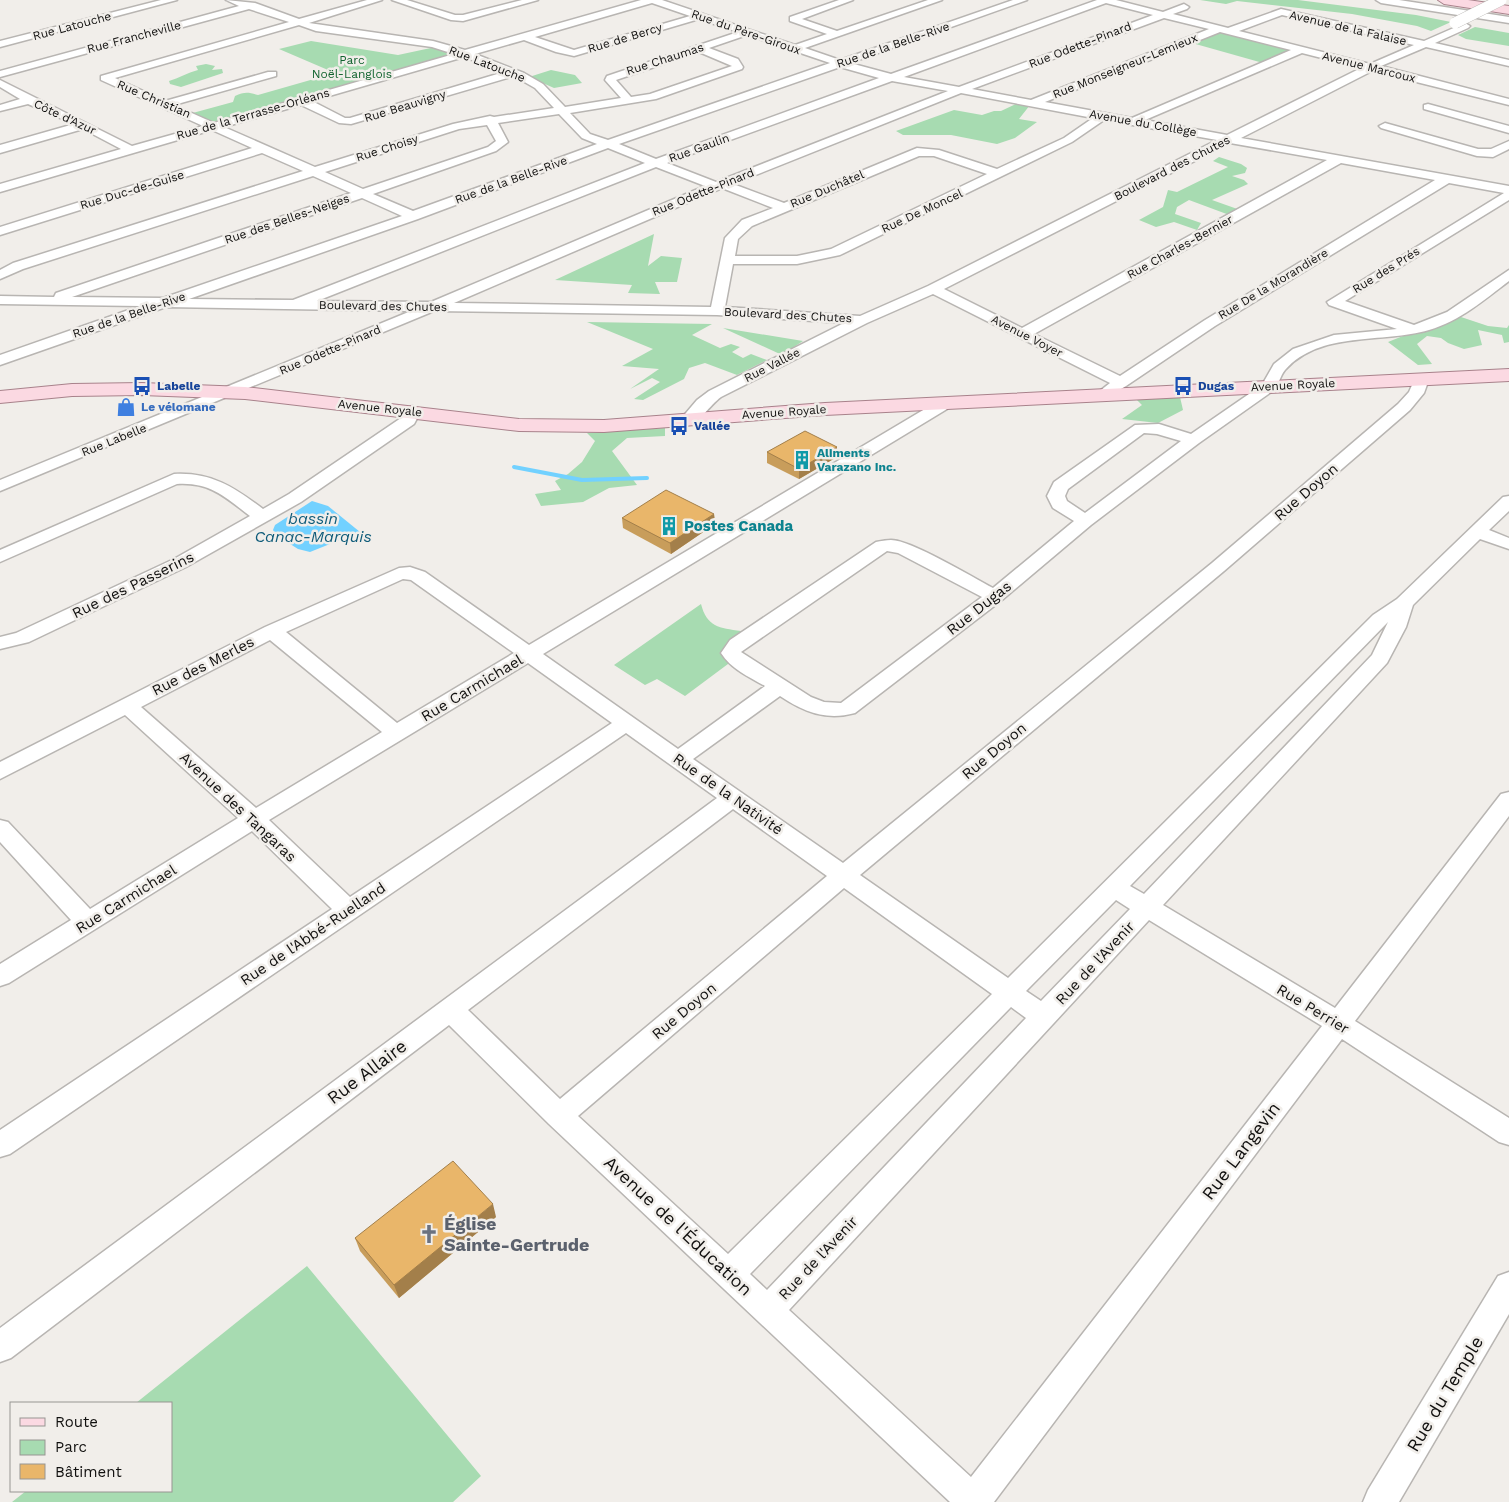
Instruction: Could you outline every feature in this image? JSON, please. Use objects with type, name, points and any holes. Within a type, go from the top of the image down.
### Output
[{"type":"main road","points":[[1444,0],[1509,10]]},
{"type":"main road","name":"Avenue Royale","points":[[0,397],[72,390],[142,389],[245,393],[520,425],[604,426],[825,409],[1104,394],[1509,376]]},
{"type":"street","name":"Rue Latouche","points":[[0,44],[172,0]]},
{"type":"street","name":"Rue Latouche","points":[[231,0],[316,28],[433,44],[463,53],[513,73],[539,86],[579,131],[606,145],[783,207]]},
{"type":"street","name":"Rue Francheville","points":[[0,74],[269,0]]},
{"type":"street","points":[[298,22],[377,0]]},
{"type":"street","points":[[397,0],[454,18],[470,18],[533,0]]},
{"type":"street","points":[[454,18],[521,0]]},
{"type":"street","name":"Rue du Père-Giroux","points":[[652,0],[838,64]]},
{"type":"street","name":"Rue de la Terrasse-Orléans","points":[[0,188],[652,0]]},
{"type":"street","points":[[836,34],[793,19],[848,0]]},
{"type":"street","points":[[793,49],[937,0]]},
{"type":"street","name":"Rue de la Belle-Rive","points":[[0,360],[1022,0]]},
{"type":"street","points":[[1105,0],[1229,31]]},
{"type":"street","name":"Rue Gaulin","points":[[296,304],[655,163],[1105,0]]},
{"type":"street","points":[[1381,0],[1509,20]]},
{"type":"street","points":[[1460,24],[1501,0]]},
{"type":"street","points":[[1460,24],[1509,3]]},
{"type":"street","name":"Rue Odette-Pinard","points":[[228,393],[719,185],[960,90],[1184,7]]},
{"type":"street","name":"Avenue de la Falaise","points":[[1229,31],[1281,12],[1420,45]]},
{"type":"street","name":"Rue de Bercy","points":[[524,36],[560,50],[574,53],[699,16]]},
{"type":"street","name":"Rue Christian","points":[[298,22],[105,78],[413,216]]},
{"type":"street","name":"Boulevard des Chutes","points":[[0,300],[717,311],[862,320],[933,289],[1370,68],[1420,45],[1429,44],[1460,24]]},
{"type":"street","name":"Rue Monseigneur-Lemieux","points":[[1032,103],[1218,28]]},
{"type":"street","name":"Avenue Marcoux","points":[[1229,31],[1509,102]]},
{"type":"street","name":"Rue Chaumas","points":[[628,100],[610,80],[611,78],[747,32]]},
{"type":"street","points":[[1420,45],[1509,63]]},
{"type":"street","name":"Rue Choisy","points":[[0,275],[18,266],[457,126],[490,119],[658,95],[738,66],[734,61],[698,48]]},
{"type":"street","points":[[1134,122],[1300,50]]},
{"type":"street","name":"Avenue du Collège","points":[[838,64],[891,78],[1509,190]]},
{"type":"street","name":"Rue Beauvigny","points":[[300,100],[343,121],[350,121],[513,73]]},
{"type":"street","points":[[165,104],[272,74]]},
{"type":"street","name":"Côte d'Azur","points":[[0,82],[29,100],[84,125],[131,150]]},
{"type":"street","points":[[0,108],[29,100]]},
{"type":"street","points":[[1428,108],[1509,130]]},
{"type":"street","name":"Rue De Moncel","points":[[729,260],[797,260],[835,252],[1068,140],[1102,116]]},
{"type":"street","name":"Rue des Belles-Neiges","points":[[0,312],[42,300],[498,146],[502,142],[490,119]]},
{"type":"street","points":[[0,148],[84,125]]},
{"type":"street","points":[[1385,126],[1477,152],[1493,153],[1509,144]]},
{"type":"street","name":"Rue Duc-de-Guise","points":[[0,231],[264,148]]},
{"type":"street","name":"Rue Duchâtel","points":[[717,311],[732,238],[747,223],[917,152],[935,152],[999,174]]},
{"type":"street","name":"Rue Charles-Bernier","points":[[1022,334],[1339,159]]},
{"type":"street","name":"Rue De la Morandière","points":[[1104,394],[1210,323],[1446,179]]},
{"type":"street","name":"Rue des Prés","points":[[1412,330],[1334,302],[1509,195]]},
{"type":"street","points":[[1269,387],[1271,377],[1277,368],[1297,354],[1327,340],[1345,336],[1392,334],[1412,330],[1442,320],[1462,309],[1507,277]]},
{"type":"street","name":"Avenue Voyer","points":[[933,289],[1121,383]]},
{"type":"street","name":"Rue Vallée","points":[[688,420],[703,403],[715,394],[862,320]]},
{"type":"street","name":"Rue Doyon","points":[[559,1116],[843,876],[1300,498],[1404,406],[1416,393],[1421,379]]},
{"type":"street","name":"Rue Dugas","points":[[995,596],[904,549],[892,545],[882,546],[737,644],[731,653],[738,661],[819,710],[835,712],[848,708],[995,596],[1084,521],[1193,440],[1269,387]]},
{"type":"street","name":"Rue Labelle","points":[[0,486],[228,393]]},
{"type":"street","name":"Rue Carmichael","points":[[0,976],[254,820],[946,403]]},
{"type":"street","name":"Rue des Passerins","points":[[0,643],[22,638],[180,564],[295,498],[408,421],[413,412]]},
{"type":"street","points":[[1084,521],[1059,504],[1056,496],[1060,486],[1141,428],[1159,428],[1193,440]]},
{"type":"street","points":[[0,557],[174,479],[193,477],[214,482],[262,517]]},
{"type":"street","name":"Rue de l'Avenir","points":[[730,1274],[1007,992],[1115,888],[1380,619],[1404,604],[1509,501]]},
{"type":"street","points":[[1477,532],[1509,544]]},
{"type":"street","name":"Rue de la Nativité","points":[[410,573],[418,576],[528,655],[734,797],[1044,1018]]},
{"type":"street","name":"Rue des Merles","points":[[0,771],[272,631],[386,580],[410,573]]},
{"type":"street","name":"Rue de l'Avenir","points":[[768,1310],[1380,658],[1396,627],[1404,604]]},
{"type":"street","points":[[272,631],[397,734]]},
{"type":"street","points":[[679,759],[779,686]]},
{"type":"street","name":"Avenue des Tangaras","points":[[126,706],[254,820],[348,910]]},
{"type":"street","name":"Rue de l'Abbé-Ruelland","points":[[0,1145],[626,723]]},
{"type":"street","name":"Rue Allaire","points":[[0,1346],[734,797]]},
{"type":"street","name":"Rue Langevin","points":[[973,1502],[1509,800]]},
{"type":"street","points":[[0,828],[88,922]]},
{"type":"street","name":"Rue Perrier","points":[[1115,888],[1338,1023],[1509,1133]]},
{"type":"street","name":"Avenue de l'Éducation","points":[[450,1009],[559,1116],[973,1502]]},
{"type":"street","name":"Rue du Temple","points":[[1380,1502],[1509,1286]]},
{"type":"green space","points":[[1200,0],[1298,0],[1416,15],[1451,22],[1431,31],[1417,26],[1352,14],[1237,1],[1226,4]]},
{"type":"green space","points":[[1475,27],[1509,33],[1509,46],[1466,39],[1458,35]]},
{"type":"green space","points":[[1223,31],[1293,50],[1263,63],[1192,43]]},
{"type":"green space","name":"Parc Noël-Langlois","points":[[311,41],[398,55],[440,46],[463,53],[215,126],[189,114],[233,102],[235,96],[241,94],[258,95],[335,73],[279,49]]},
{"type":"green space","points":[[206,64],[215,66],[212,70],[222,69],[223,73],[181,87],[170,84],[169,81],[198,70],[196,66]]},
{"type":"green space","points":[[551,70],[575,75],[582,83],[554,88],[529,77]]},
{"type":"green space","points":[[1018,103],[1030,105],[1019,119],[1037,122],[1015,138],[997,144],[951,135],[903,135],[896,131],[954,110],[982,115],[1001,111]]},
{"type":"green space","points":[[1219,157],[1241,164],[1247,168],[1245,173],[1232,176],[1244,180],[1248,184],[1212,200],[1243,211],[1232,216],[1189,200],[1177,207],[1175,214],[1201,223],[1197,230],[1174,222],[1156,227],[1139,220],[1163,207],[1168,190],[1177,192],[1228,167],[1213,161]]},
{"type":"green space","points":[[654,234],[648,266],[661,256],[682,258],[677,282],[655,282],[660,294],[628,293],[632,285],[555,280]]},
{"type":"green space","points":[[1455,315],[1488,326],[1507,328],[1509,325],[1509,342],[1504,343],[1502,335],[1478,330],[1482,345],[1464,349],[1441,338],[1427,336],[1417,344],[1432,364],[1418,365],[1388,342]]},
{"type":"green space","points":[[587,322],[712,324],[692,335],[720,348],[731,344],[740,347],[732,352],[743,358],[751,354],[767,360],[737,375],[705,363],[689,368],[684,379],[643,400],[634,399],[660,382],[652,378],[630,389],[659,369],[622,366],[653,349]]},
{"type":"green space","points":[[723,328],[803,341],[782,355]]},
{"type":"green space","points":[[1180,397],[1183,410],[1158,423],[1122,419],[1142,405],[1136,399]]},
{"type":"green space","points":[[665,428],[665,436],[627,438],[612,451],[637,485],[609,488],[583,502],[541,506],[535,494],[561,490],[555,481],[568,474],[582,462],[595,441],[587,433]]},
{"type":"green space","points":[[701,604],[710,622],[726,629],[741,631],[728,664],[685,696],[657,679],[645,685],[614,665]]},
{"type":"green space","points":[[307,1266],[481,1476],[453,1502],[12,1502],[25,1492],[172,1492],[172,1402],[137,1402]]},
{"type":"water","name":"bassin Canac-Marquis","points":[[312,501],[328,506],[360,532],[310,552],[298,549],[276,535],[273,530],[275,525]]},
{"type":"building","points":[[805,431],[837,447],[799,469],[767,452]]},
{"type":"building","name":"Postes Canada","points":[[666,490],[714,514],[670,543],[622,518]]},
{"type":"building","name":"Église Sainte-Gertrude","points":[[453,1161],[493,1204],[394,1285],[355,1238]]},
{"type":"waterway","points":[[514,467],[582,480],[647,478]]},
{"type":"place","name":"Labelle","points":[[142,386]]},
{"type":"place","name":"Dugas","points":[[1183,386]]},
{"type":"place","name":"Le vélomane","points":[[126,407]]},
{"type":"place","name":"Vallée","points":[[679,426]]},
{"type":"place","name":"Aliments Varazano Inc.","points":[[802,460]]},
{"type":"place","name":"Postes Canada","points":[[669,526]]},
{"type":"place","name":"Église Sainte-Gertrude","points":[[429,1234]]}]
